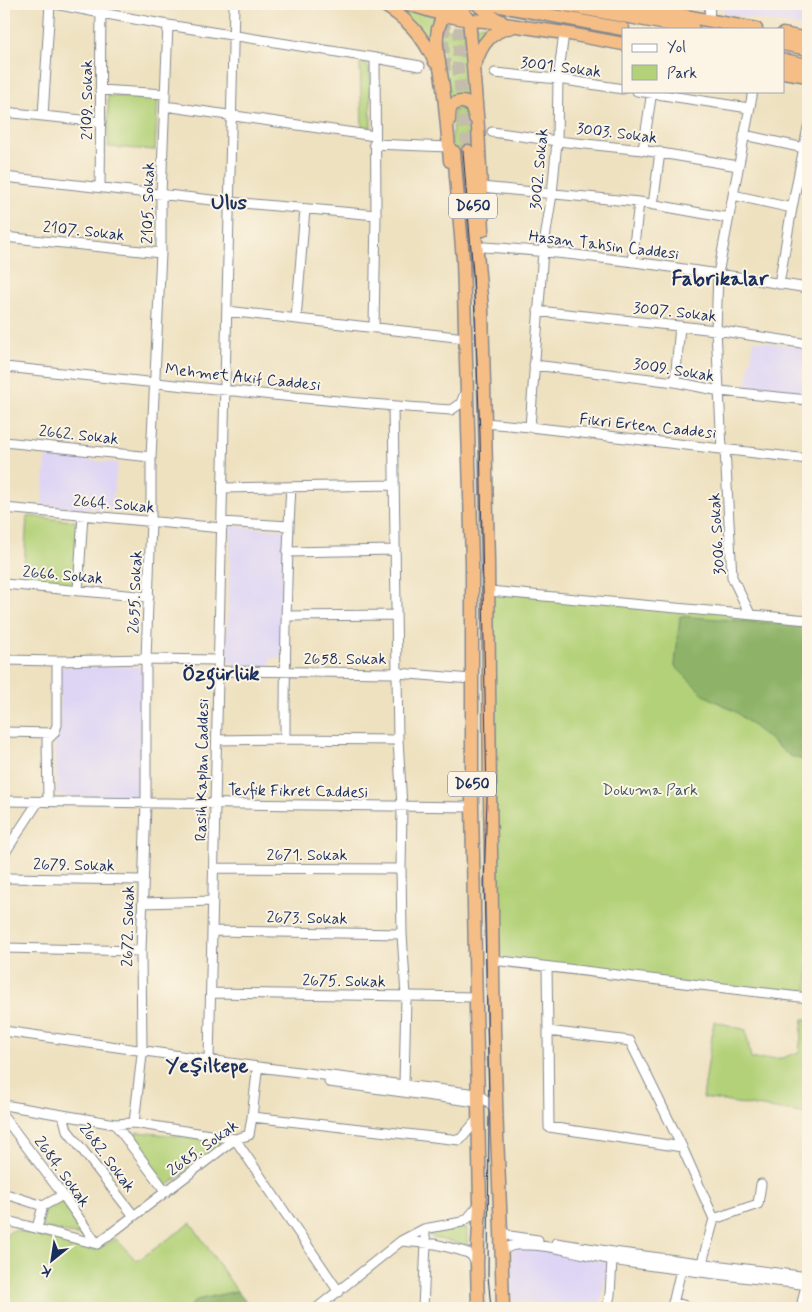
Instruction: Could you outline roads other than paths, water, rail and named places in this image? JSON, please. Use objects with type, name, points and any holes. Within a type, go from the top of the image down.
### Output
[{"type":"highway","points":[[382,4],[404,19],[416,31],[428,49],[442,78]]},
{"type":"highway","points":[[408,4],[444,15],[469,20],[564,33],[622,44]]},
{"type":"highway","points":[[451,149],[447,132],[437,39],[444,15],[447,10],[457,4],[469,20],[474,72],[484,247],[482,309]]},
{"type":"highway","points":[[477,4],[492,16],[512,25]]},
{"type":"highway","points":[[490,4],[622,30]]},
{"type":"highway","points":[[560,4],[688,28]]},
{"type":"highway","points":[[620,4],[751,28]]},
{"type":"highway","points":[[474,72],[478,54],[484,43],[502,29],[512,25]]},
{"type":"highway","points":[[784,34],[808,39]]},
{"type":"highway","points":[[784,44],[808,49]]},
{"type":"highway","points":[[784,60],[808,65]]},
{"type":"highway","points":[[784,72],[808,76]]},
{"type":"highway","points":[[447,132],[452,107],[456,103],[461,102],[470,106],[478,127]]},
{"type":"highway","name":"D650","points":[[451,149],[457,264],[463,298],[472,562],[472,807],[480,1204],[477,1264],[478,1308]]},
{"type":"highway","name":"D650","points":[[468,151],[482,309],[489,591],[490,794],[496,1113],[503,1308]]},
{"type":"highway","points":[[472,807],[483,802],[490,794]]},
{"type":"street","points":[[43,116],[50,4]]},
{"type":"street","points":[[55,4],[420,66]]},
{"type":"street","name":"Rasih Kaplan Caddesi","points":[[209,1059],[234,4]]},
{"type":"street","points":[[709,20],[710,4]]},
{"type":"street","name":"2109. Sokak","points":[[100,187],[101,13]]},
{"type":"street","name":"2105. Sokak","points":[[155,382],[168,24]]},
{"type":"street","name":"3002. Sokak","points":[[530,427],[543,251],[552,194],[558,79],[564,33]]},
{"type":"street","points":[[374,328],[376,216],[375,58]]},
{"type":"street","name":"3001. Sokak","points":[[495,73],[558,79],[622,89]]},
{"type":"street","points":[[100,90],[165,94]]},
{"type":"street","points":[[643,150],[652,92],[750,108]]},
{"type":"street","name":"3006. Sokak","points":[[750,614],[732,577],[716,330],[718,274],[753,92]]},
{"type":"street","points":[[165,106],[232,115],[375,140],[451,149]]},
{"type":"street","points":[[4,112],[101,122]]},
{"type":"street","points":[[780,284],[792,208],[808,127]]},
{"type":"street","name":"3003. Sokak","points":[[492,132],[660,152],[738,166]]},
{"type":"street","points":[[744,134],[804,148]]},
{"type":"street","points":[[652,205],[660,152]]},
{"type":"street","points":[[4,177],[376,216]]},
{"type":"street","points":[[481,188],[639,202],[728,218]]},
{"type":"street","points":[[733,195],[792,208]]},
{"type":"street","points":[[632,262],[639,202]]},
{"type":"street","points":[[296,319],[305,209]]},
{"type":"street","name":"2107. Sokak","points":[[4,236],[161,253]]},
{"type":"street","name":"Hasan Tahsin Caddesi","points":[[484,247],[543,251],[632,262],[808,288]]},
{"type":"street","points":[[227,311],[465,338]]},
{"type":"street","name":"3007. Sokak","points":[[538,311],[716,330],[808,344]]},
{"type":"street","points":[[675,382],[680,326]]},
{"type":"street","name":"3009. Sokak","points":[[534,365],[675,382],[720,391],[808,400]]},
{"type":"street","name":"Mehmet Akif Caddesi","points":[[4,367],[225,391],[451,410],[461,403],[467,388]]},
{"type":"street","name":"2655. Sokak","points":[[146,803],[146,658],[151,521],[151,457],[155,382]]},
{"type":"street","points":[[393,406],[398,740],[402,806],[402,934],[406,996],[404,1085]]},
{"type":"street","name":"Fikri Erten Caddesi","points":[[485,423],[808,459]]},
{"type":"street","name":"2662. Sokak","points":[[4,442],[151,457]]},
{"type":"street","points":[[223,488],[394,485]]},
{"type":"street","points":[[285,739],[287,552],[291,487]]},
{"type":"street","name":"2664. Sokak","points":[[4,508],[151,521],[289,526]]},
{"type":"street","points":[[78,591],[83,515]]},
{"type":"street","points":[[287,552],[395,550]]},
{"type":"street","name":"2666. Sokak","points":[[4,584],[149,597]]},
{"type":"street","points":[[489,591],[808,620]]},
{"type":"street","points":[[286,616],[396,615]]},
{"type":"street","points":[[4,660],[56,661],[146,658],[218,660]]},
{"type":"street","points":[[48,802],[48,740],[54,733],[56,725],[56,661]]},
{"type":"street","name":"2658. Sokak","points":[[218,671],[397,673],[471,679]]},
{"type":"street","points":[[4,732],[54,733]]},
{"type":"street","points":[[217,740],[398,740]]},
{"type":"street","name":"Tevfik Fikret Caddesi","points":[[4,801],[472,807]]},
{"type":"street","points":[[4,854],[38,802]]},
{"type":"street","name":"2672. Sokak","points":[[134,1123],[142,1053],[141,951],[146,803]]},
{"type":"street","name":"2671. Sokak","points":[[214,868],[401,869]]},
{"type":"street","name":"2679. Sokak","points":[[4,878],[143,880]]},
{"type":"street","points":[[143,903],[213,901]]},
{"type":"street","name":"2673. Sokak","points":[[212,931],[402,934]]},
{"type":"street","points":[[4,948],[141,951]]},
{"type":"street","points":[[493,960],[808,998]]},
{"type":"street","points":[[547,967],[549,1127],[682,1147]]},
{"type":"street","name":"2675. Sokak","points":[[211,993],[476,997]]},
{"type":"street","points":[[4,1031],[257,1072],[477,1098]]},
{"type":"street","points":[[548,1031],[630,1041],[682,1147],[714,1219],[702,1263]]},
{"type":"street","points":[[4,1038],[209,1059],[404,1085],[477,1098],[490,1102],[496,1113]]},
{"type":"street","points":[[252,1117],[257,1072]]},
{"type":"street","points":[[4,1105],[115,1124],[134,1123],[235,1139],[339,1292]]},
{"type":"street","name":"2682. Sokak","points":[[63,1114],[67,1130],[134,1216]]},
{"type":"street","name":"2684. Sokak","points":[[4,1117],[63,1194],[97,1244]]},
{"type":"street","name":"2685. Sokak","points":[[97,1244],[235,1139],[248,1135],[252,1117],[460,1140],[478,1119]]},
{"type":"street","points":[[115,1124],[166,1192]]},
{"type":"street","points":[[714,1219],[758,1204],[761,1184]]},
{"type":"street","points":[[6,1194],[43,1206]]},
{"type":"street","points":[[37,1228],[43,1206],[63,1194]]},
{"type":"street","points":[[317,1308],[401,1240],[424,1229],[462,1222],[480,1204]]},
{"type":"street","points":[[4,1220],[97,1244]]},
{"type":"street","points":[[423,1308],[426,1243],[424,1229]]},
{"type":"street","points":[[501,1231],[510,1236],[546,1247],[612,1260],[682,1265],[702,1263],[808,1282]]},
{"type":"street","points":[[401,1240],[460,1250],[472,1256],[477,1264]]},
{"type":"street","points":[[502,1252],[506,1247],[531,1242],[808,1282]]},
{"type":"street","points":[[607,1308],[610,1295],[612,1260]]},
{"type":"street","points":[[682,1265],[673,1305],[692,1308]]},
{"type":"street","points":[[801,1308],[808,1282]]},
{"type":"tunnel","points":[[461,9],[458,67],[468,151]]},
{"type":"tunnel","points":[[445,71],[443,40],[446,14]]},
{"type":"tram line","points":[[463,151],[473,273],[480,433],[487,799],[484,882],[489,1102],[488,1276],[491,1308]]},
{"type":"district","name":"Ulus","points":[[229,202]]},
{"type":"district","name":"Fabrikalar","points":[[720,278]]},
{"type":"district","name":"Özgürlük","points":[[221,673]]},
{"type":"district","name":"Yeşiltepe","points":[[207,1065]]},
{"type":"park label","name":"Dokuma Park","points":[[650,789]]}]
